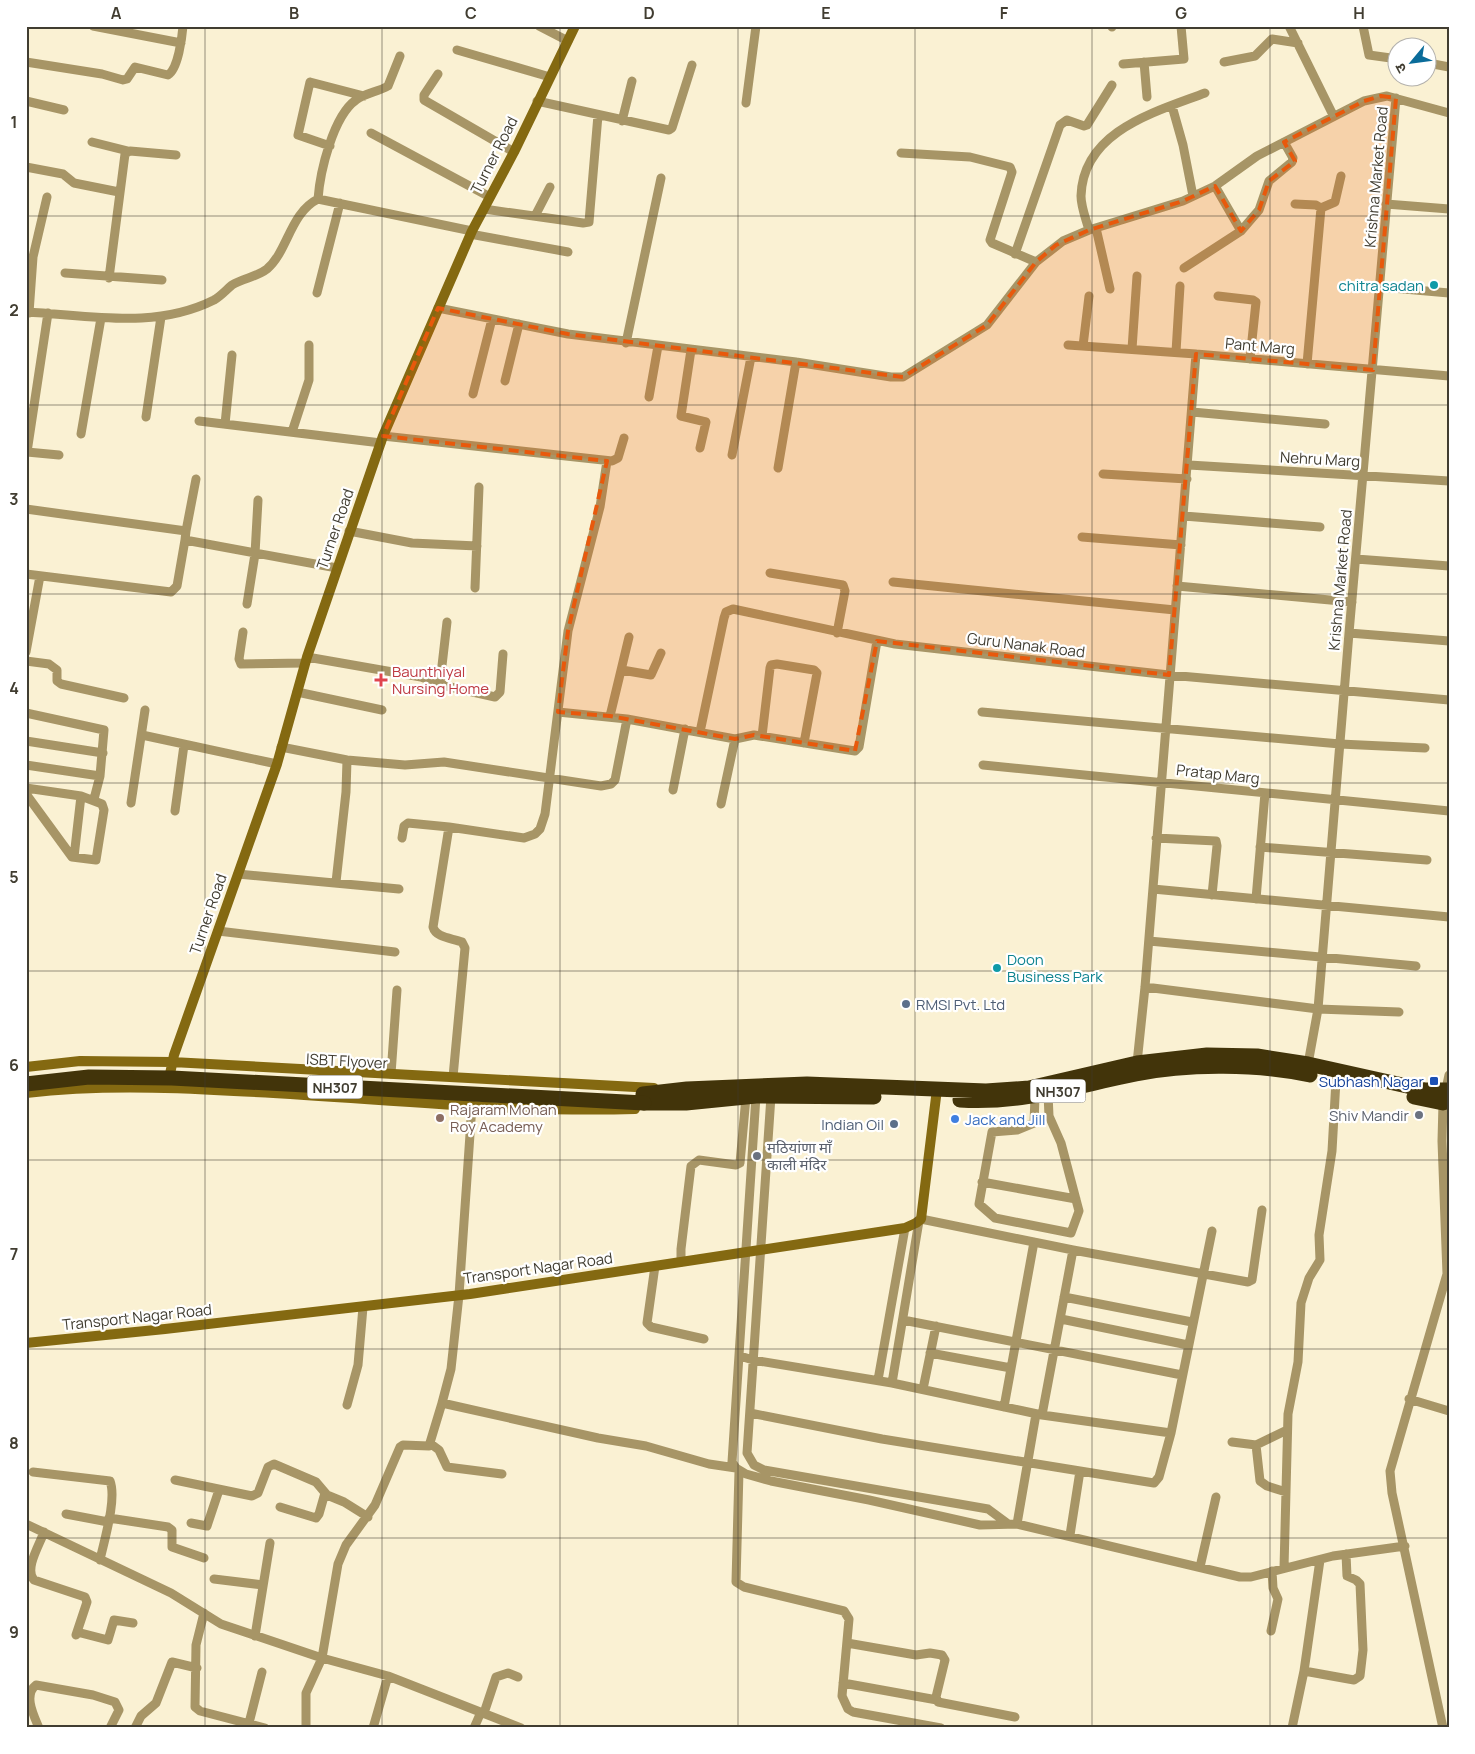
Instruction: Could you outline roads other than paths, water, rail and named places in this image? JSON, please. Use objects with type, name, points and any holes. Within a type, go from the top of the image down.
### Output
[{"type":"highway","name":"NH307","points":[[665,1097],[936,1094],[1029,1088],[1136,1062],[1207,1055],[1257,1056],[1308,1064],[1447,1096]]},
{"type":"highway","name":"NH307","points":[[665,1097],[807,1084],[936,1094],[986,1102],[1042,1095],[1138,1073],[1208,1067],[1257,1068],[1447,1096]]},
{"type":"highway","name":"ISBT Flyover","points":[[26,1075],[87,1068],[152,1070],[643,1098]]},
{"type":"highway","name":"ISBT Flyover","points":[[26,1084],[89,1077],[172,1078],[643,1098],[665,1097]]},
{"type":"main road","name":"Turner Road","points":[[167,1088],[172,1062],[277,764],[306,660],[382,439],[471,233],[514,152],[575,26]]},
{"type":"main road","points":[[26,1067],[80,1061],[172,1062],[645,1087],[665,1097]]},
{"type":"main road","points":[[26,1093],[88,1086],[167,1088],[597,1110],[646,1109],[665,1097]]},
{"type":"main road","points":[[920,1220],[936,1094]]},
{"type":"main road","name":"Transport Nagar Road","points":[[26,1343],[459,1295],[905,1228],[920,1220]]},
{"type":"street","points":[[93,26],[182,43]]},
{"type":"street","points":[[26,62],[102,74],[124,80],[135,67],[167,75],[170,74],[182,43],[183,26]]},
{"type":"street","points":[[539,26],[568,41]]},
{"type":"street","points":[[746,102],[756,26]]},
{"type":"street","points":[[1123,64],[1184,60],[1181,26]]},
{"type":"street","points":[[1289,26],[1333,115]]},
{"type":"street","points":[[1363,26],[1370,55],[1388,58]]},
{"type":"street","points":[[1224,62],[1255,56],[1272,39],[1298,43]]},
{"type":"street","points":[[457,50],[550,77]]},
{"type":"street","points":[[46,197],[30,256],[28,312],[101,318],[161,317],[215,300],[233,285],[267,268],[295,222],[318,199],[319,178],[345,112],[354,101],[388,86],[400,56]]},
{"type":"street","points":[[1144,62],[1148,97]]},
{"type":"street","points":[[538,101],[666,130],[672,128],[692,65]]},
{"type":"street","points":[[438,74],[424,95],[424,100],[514,152]]},
{"type":"street","points":[[622,121],[632,81]]},
{"type":"street","points":[[330,146],[298,136],[310,82],[364,96]]},
{"type":"street","points":[[1015,254],[1060,125],[1067,120],[1084,126],[1089,124],[1112,85]]},
{"type":"street","points":[[1110,289],[1093,229],[1081,196],[1085,173],[1096,150],[1117,132],[1205,93]]},
{"type":"street","points":[[438,308],[568,334],[626,343],[796,362],[891,377],[908,375],[987,325],[1036,262],[1056,245],[1093,229],[1193,196],[1215,186],[1257,156],[1333,115],[1372,98],[1387,96],[1449,113]]},
{"type":"street","name":"Krishna Market Road","points":[[1308,1064],[1318,1009],[1323,957],[1349,633],[1381,287],[1386,204],[1396,98]]},
{"type":"street","points":[[26,101],[64,110]]},
{"type":"street","points":[[1172,106],[1183,145],[1193,196]]},
{"type":"street","points":[[484,209],[585,223],[590,220],[598,115]]},
{"type":"street","points":[[371,133],[490,197]]},
{"type":"street","points":[[92,142],[128,151],[176,156]]},
{"type":"street","points":[[1184,268],[1241,231],[1259,210],[1269,181],[1292,162],[1293,158],[1284,142]]},
{"type":"street","points":[[109,278],[119,192],[125,154],[128,151]]},
{"type":"street","points":[[901,153],[970,157],[1004,164],[1012,168],[990,240],[992,243],[1036,262]]},
{"type":"street","points":[[26,167],[63,174],[74,183],[119,192]]},
{"type":"street","points":[[1295,204],[1318,206],[1321,208],[1335,202],[1341,176]]},
{"type":"street","points":[[626,343],[661,178]]},
{"type":"street","points":[[1215,186],[1241,231]]},
{"type":"street","points":[[535,216],[550,187]]},
{"type":"street","points":[[318,199],[471,233],[568,252]]},
{"type":"street","points":[[317,293],[340,203]]},
{"type":"street","points":[[1386,204],[1449,209]]},
{"type":"street","points":[[1307,364],[1321,208]]},
{"type":"street","points":[[65,273],[109,278],[162,280]]},
{"type":"street","points":[[1132,350],[1138,276]]},
{"type":"street","points":[[1176,352],[1180,286]]},
{"type":"street","points":[[1381,287],[1449,293]]},
{"type":"street","points":[[1083,346],[1089,296]]},
{"type":"street","points":[[1218,296],[1253,300],[1256,302],[1250,359]]},
{"type":"street","points":[[48,313],[27,452],[59,455]]},
{"type":"street","points":[[146,417],[161,317]]},
{"type":"street","points":[[81,434],[101,318]]},
{"type":"street","points":[[473,394],[492,319]]},
{"type":"street","points":[[505,381],[519,324]]},
{"type":"street","points":[[292,432],[309,380],[309,345]]},
{"type":"street","name":"Pant Marg","points":[[1068,345],[1176,352],[1449,376]]},
{"type":"street","points":[[648,397],[658,346]]},
{"type":"street","points":[[691,350],[681,415],[706,422],[700,448]]},
{"type":"street","points":[[1136,1062],[1149,942],[1160,782],[1189,465],[1196,354]]},
{"type":"street","points":[[225,424],[232,355]]},
{"type":"street","points":[[732,454],[751,357]]},
{"type":"street","points":[[778,468],[796,362]]},
{"type":"street","points":[[1192,412],[1325,424]]},
{"type":"street","points":[[199,421],[292,432],[608,461],[614,461],[618,458],[624,438]]},
{"type":"street","points":[[402,838],[404,826],[408,823],[524,838],[535,834],[540,829],[544,814],[568,631],[600,507],[608,461]]},
{"type":"street","name":"Nehru Marg","points":[[1189,465],[1449,481]]},
{"type":"street","points":[[1103,474],[1187,479]]},
{"type":"street","points":[[26,574],[172,592],[177,586],[196,478]]},
{"type":"street","points":[[475,588],[479,487]]},
{"type":"street","points":[[247,604],[255,554],[258,500]]},
{"type":"street","points":[[26,509],[185,536],[255,554],[337,568]]},
{"type":"street","points":[[1184,516],[1320,527]]},
{"type":"street","points":[[349,531],[412,543],[477,546]]},
{"type":"street","points":[[1082,538],[1181,545]]},
{"type":"street","points":[[1356,559],[1449,566]]},
{"type":"street","points":[[770,573],[843,585],[845,590],[837,633]]},
{"type":"street","points":[[26,652],[40,576]]},
{"type":"street","points":[[893,582],[1175,610]]},
{"type":"street","points":[[1177,586],[1352,602]]},
{"type":"street","name":"Guru Nanak Road","points":[[700,732],[724,618],[729,610],[877,641],[1169,675],[1449,700]]},
{"type":"street","points":[[440,683],[447,622]]},
{"type":"street","points":[[243,632],[239,659],[241,664],[306,660],[394,671],[497,696],[500,692],[503,654]]},
{"type":"street","points":[[1349,633],[1449,641]]},
{"type":"street","points":[[610,716],[629,637]]},
{"type":"street","points":[[558,712],[610,716],[735,740],[750,736],[762,736],[852,751],[858,750],[877,641]]},
{"type":"street","points":[[622,670],[651,675],[661,653]]},
{"type":"street","points":[[26,661],[53,666],[57,670],[57,681],[61,684],[124,698]]},
{"type":"street","points":[[762,736],[771,666],[778,664],[814,670],[817,673],[804,743]]},
{"type":"street","points":[[297,692],[382,710]]},
{"type":"street","points":[[131,803],[145,710]]},
{"type":"street","points":[[982,712],[1340,744],[1425,748]]},
{"type":"street","points":[[26,713],[101,728],[105,733],[100,776],[94,799]]},
{"type":"street","points":[[282,747],[347,760],[404,765],[439,762],[548,776],[601,786],[611,784],[615,780],[627,719]]},
{"type":"street","points":[[673,790],[685,729]]},
{"type":"street","points":[[142,735],[277,764]]},
{"type":"street","points":[[721,804],[735,740]]},
{"type":"street","points":[[26,741],[103,753]]},
{"type":"street","points":[[176,811],[184,745]]},
{"type":"street","points":[[336,882],[346,792],[347,760]]},
{"type":"street","points":[[26,765],[100,776]]},
{"type":"street","name":"Pratap Marg","points":[[983,765],[1449,811]]},
{"type":"street","points":[[26,788],[81,796],[101,803],[104,808],[97,858],[90,860],[74,857],[26,794]]},
{"type":"street","points":[[1256,899],[1265,793]]},
{"type":"street","points":[[74,857],[81,796]]},
{"type":"street","points":[[450,827],[433,927],[440,936],[462,942],[465,948],[453,1077]]},
{"type":"street","points":[[1156,838],[1216,841],[1212,894]]},
{"type":"street","points":[[1260,847],[1427,860]]},
{"type":"street","points":[[238,874],[400,889]]},
{"type":"street","points":[[1153,889],[1449,917]]},
{"type":"street","points":[[218,931],[395,952]]},
{"type":"street","points":[[1149,942],[1416,966]]},
{"type":"street","points":[[1145,987],[1318,1009],[1399,1012]]},
{"type":"street","points":[[390,1074],[397,990]]},
{"type":"street","points":[[1444,1728],[1392,1493],[1390,1471],[1446,1274],[1447,1096],[1449,1075]]},
{"type":"street","points":[[1284,1568],[1287,1430],[1291,1393],[1298,1362],[1302,1303],[1309,1278],[1320,1260],[1319,1234],[1332,1151],[1336,1080]]},
{"type":"street","points":[[1034,1124],[1042,1095]]},
{"type":"street","points":[[1042,1095],[1052,1128],[1061,1143],[1079,1211],[1071,1233],[995,1218],[980,1204],[982,1182],[992,1132],[1017,1130],[1034,1124],[1052,1128]]},
{"type":"street","points":[[740,1163],[758,1097]]},
{"type":"street","points":[[758,1097],[732,1462],[737,1470],[736,1582],[744,1587],[844,1611],[849,1619],[842,1696],[844,1704],[853,1712],[941,1728]]},
{"type":"street","points":[[758,1097],[761,1250],[747,1453],[750,1461],[764,1470],[988,1510],[1007,1523]]},
{"type":"street","points":[[306,1728],[306,1692],[322,1658],[340,1559],[353,1533],[368,1517],[400,1447],[403,1445],[427,1447],[430,1444],[449,1381],[459,1295],[472,1105]]},
{"type":"street","points":[[681,1262],[692,1163],[699,1160],[736,1165],[740,1163],[752,1165]]},
{"type":"street","points":[[982,1182],[1076,1199]]},
{"type":"street","points":[[892,1383],[920,1220],[1073,1250],[1202,1272],[1243,1282],[1252,1280],[1262,1210]]},
{"type":"street","points":[[878,1380],[905,1228]]},
{"type":"street","points":[[750,1413],[882,1439],[1154,1483],[1159,1477],[1171,1433],[1202,1272],[1212,1231]]},
{"type":"street","points":[[1004,1407],[1034,1242]]},
{"type":"street","points":[[1017,1524],[1027,1463],[1061,1318],[1073,1250]]},
{"type":"street","points":[[655,1266],[647,1323],[651,1327],[704,1339]]},
{"type":"street","points":[[1064,1297],[1192,1322]]},
{"type":"street","points":[[347,1406],[358,1365],[363,1307]]},
{"type":"street","points":[[1061,1318],[1188,1344]]},
{"type":"street","points":[[904,1320],[1182,1375]]},
{"type":"street","points":[[923,1389],[936,1326]]},
{"type":"street","points":[[930,1354],[1011,1368]]},
{"type":"street","points":[[740,1356],[753,1360],[878,1380],[1039,1415],[1171,1433]]},
{"type":"street","points":[[1409,1399],[1449,1411]]},
{"type":"street","points":[[442,1403],[598,1438],[646,1446],[771,1481],[980,1525],[1017,1524],[1070,1535],[1245,1578],[1346,1554],[1405,1546]]},
{"type":"street","points":[[1232,1442],[1256,1445],[1287,1430]]},
{"type":"street","points":[[430,1444],[439,1450],[447,1467],[502,1474]]},
{"type":"street","points":[[1256,1445],[1260,1481],[1267,1486],[1286,1492]]},
{"type":"street","points":[[737,1470],[750,1461]]},
{"type":"street","points":[[175,1480],[248,1496],[256,1495],[268,1467],[274,1464],[316,1482],[325,1493],[368,1517]]},
{"type":"street","points":[[1070,1535],[1080,1470]]},
{"type":"street","points":[[33,1472],[110,1482],[112,1490],[100,1560]]},
{"type":"street","points":[[191,1522],[207,1526],[219,1490]]},
{"type":"street","points":[[877,1502],[878,1491]]},
{"type":"street","points":[[280,1507],[316,1518],[325,1493]]},
{"type":"street","points":[[1200,1567],[1216,1497]]},
{"type":"street","points":[[66,1514],[168,1527],[172,1530],[172,1547],[204,1558]]},
{"type":"street","points":[[26,1524],[171,1593],[222,1624],[322,1658],[388,1676],[521,1728]]},
{"type":"street","points":[[44,1532],[30,1570],[31,1576],[34,1580],[85,1597],[87,1602],[76,1633],[108,1640],[114,1620],[133,1623]]},
{"type":"street","points":[[255,1636],[270,1543]]},
{"type":"street","points":[[1304,1671],[1354,1680],[1360,1676],[1363,1650],[1360,1584],[1346,1576],[1346,1554]]},
{"type":"street","points":[[1292,1728],[1304,1671],[1320,1560]]},
{"type":"street","points":[[1271,1631],[1278,1600],[1273,1588],[1272,1571]]},
{"type":"street","points":[[214,1579],[263,1585]]},
{"type":"street","points":[[204,1614],[197,1637],[195,1704],[197,1710],[265,1728]]},
{"type":"street","points":[[848,1643],[916,1655],[930,1653],[942,1655],[945,1660],[937,1700]]},
{"type":"street","points":[[134,1728],[141,1716],[156,1703],[172,1662],[197,1668]]},
{"type":"street","points":[[249,1723],[262,1672]]},
{"type":"street","points":[[474,1728],[483,1712],[496,1677],[508,1673],[518,1677]]},
{"type":"street","points":[[373,1728],[388,1676]]},
{"type":"street","points":[[843,1683],[937,1700],[941,1703],[1015,1718]]},
{"type":"street","points":[[38,1728],[30,1701],[32,1689],[36,1685],[93,1695],[115,1702],[118,1710],[110,1728]]},
{"type":"place","name":"chitra sadan","points":[[1434,285]]},
{"type":"place","name":"Baunthiyal Nursing Home","points":[[381,680]]},
{"type":"place","name":"Doon Business Park","points":[[997,968]]},
{"type":"place","name":"RMSI Pvt. Ltd","points":[[906,1004]]},
{"type":"place","name":"Subhash Nagar","points":[[1434,1081]]},
{"type":"place","name":"Shiv Mandir","points":[[1419,1115]]},
{"type":"place","name":"Rajaram Mohan Roy Academy","points":[[440,1118]]},
{"type":"place","name":"Jack and Jill","points":[[955,1119]]},
{"type":"place","name":"Indian Oil","points":[[894,1124]]},
{"type":"place","name":"मठियांणा माँ काली मंदिर","points":[[757,1156]]}]
